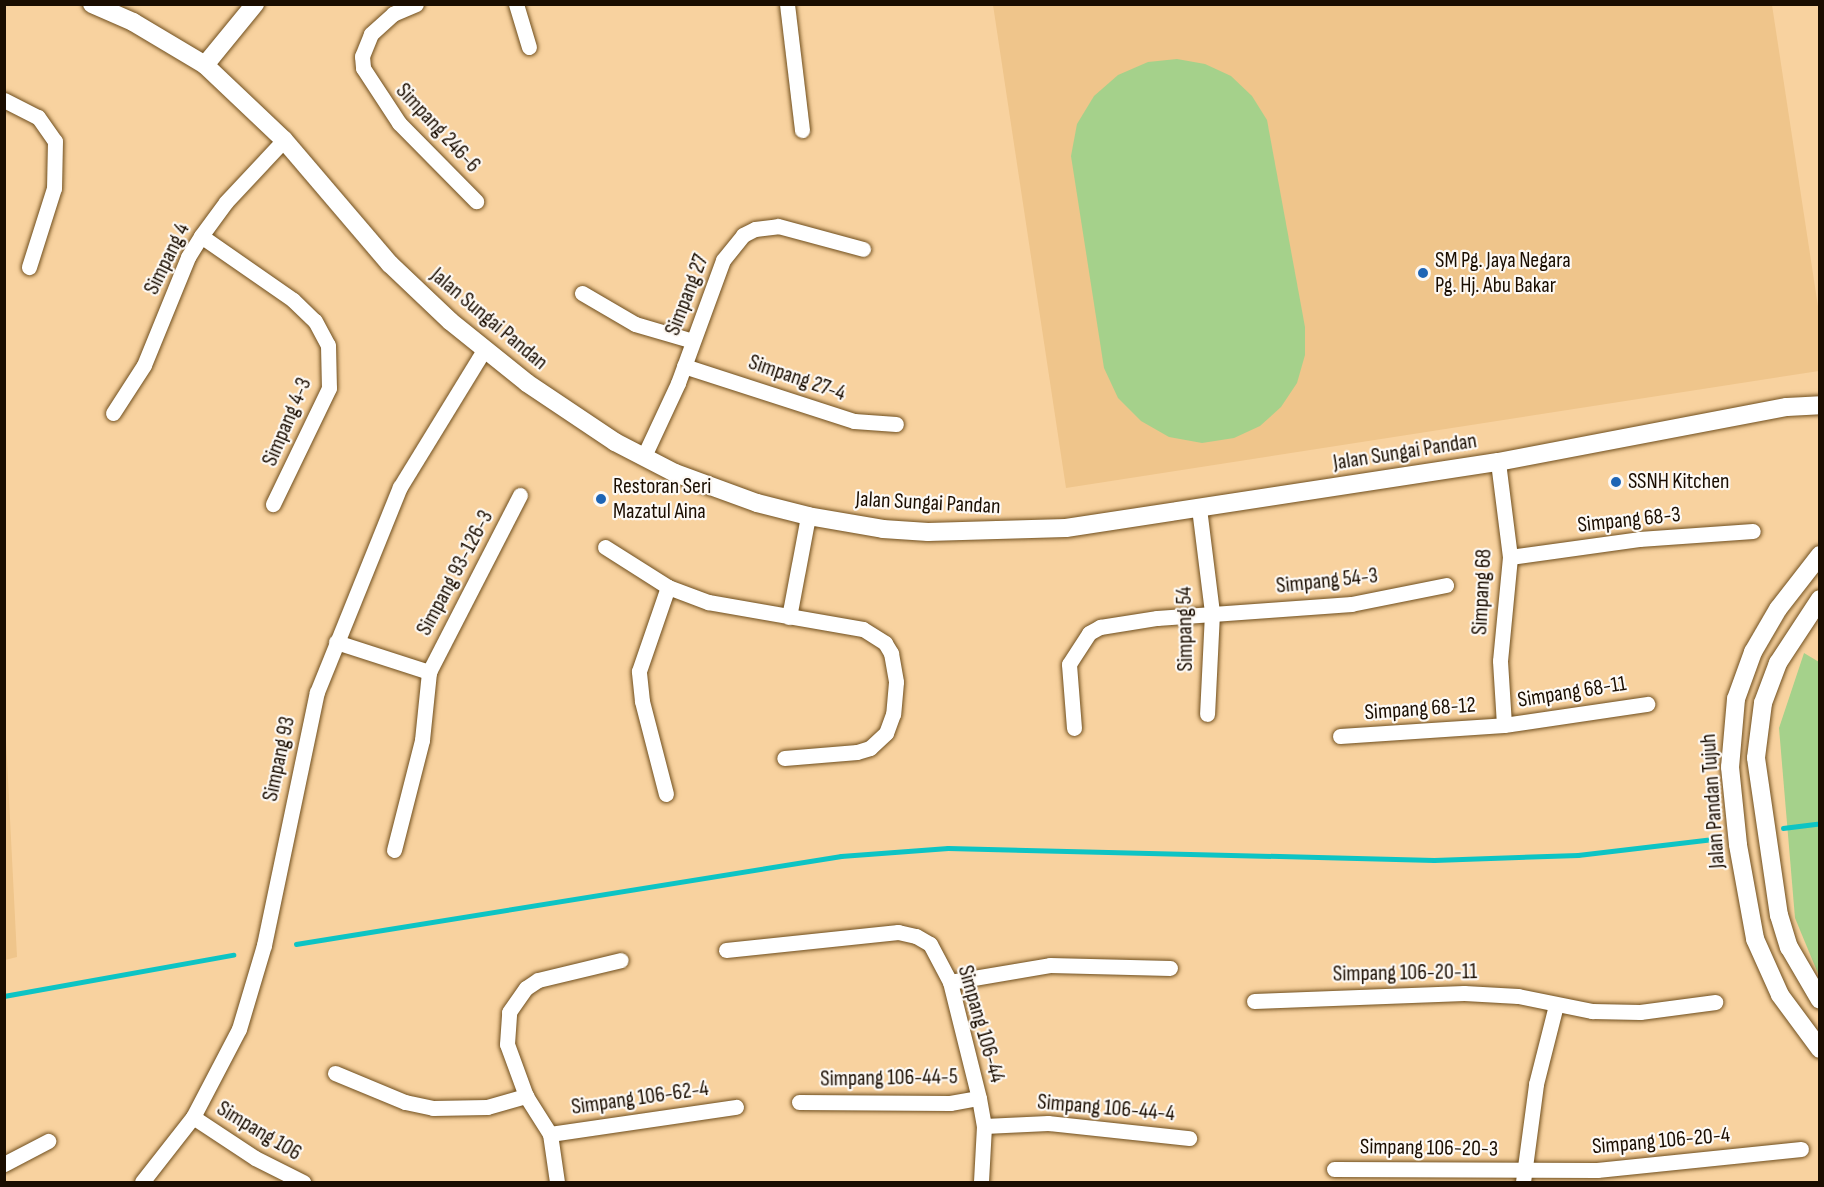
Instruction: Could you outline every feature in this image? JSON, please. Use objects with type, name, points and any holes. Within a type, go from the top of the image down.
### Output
[{"type":"street","name":"Jalan Sungai Pandan","points":[[92,4],[133,22],[205,65],[284,140],[390,264],[484,350],[578,419],[644,456],[708,486],[808,516],[883,529],[977,533],[1066,528],[1498,462],[1768,410],[1820,405]]},
{"type":"street","points":[[205,65],[255,4]]},
{"type":"street","name":"Simpang 246-6","points":[[416,4],[393,14],[371,34],[362,56],[363,68],[399,123],[476,201]]},
{"type":"street","points":[[516,4],[529,47]]},
{"type":"street","points":[[787,4],[802,130]]},
{"type":"street","points":[[4,100],[38,117],[56,141],[54,188],[29,267]]},
{"type":"street","name":"Simpang 4","points":[[113,413],[144,365],[201,236],[226,202],[284,140]]},
{"type":"street","name":"Simpang 27","points":[[644,456],[684,366],[723,260],[733,245],[755,229],[793,228],[863,249]]},
{"type":"street","name":"Simpang 4-3","points":[[201,236],[293,300],[315,321],[328,345],[329,388],[273,504]]},
{"type":"street","points":[[582,293],[635,324],[693,341]]},
{"type":"street","name":"Simpang 93","points":[[142,1182],[193,1117],[228,1055],[247,1006],[264,945],[317,692],[400,487],[484,350]]},
{"type":"street","name":"Simpang 27-4","points":[[684,366],[854,421],[896,424]]},
{"type":"street","name":"Jalan Sungai Pandan","points":[[1768,410],[1820,415]]},
{"type":"street","name":"Simpang 68","points":[[1498,462],[1510,556],[1500,661],[1504,725]]},
{"type":"street","name":"Simpang 93-126-3","points":[[429,672],[520,495]]},
{"type":"street","name":"Simpang 54","points":[[1199,508],[1212,613],[1207,714]]},
{"type":"street","points":[[789,617],[808,516]]},
{"type":"street","name":"Simpang 68-3","points":[[1510,556],[1640,539],[1753,531]]},
{"type":"street","points":[[605,547],[668,587],[747,612],[863,629],[880,637],[891,653],[896,694],[890,724],[870,748],[784,758]]},
{"type":"street","name":"Jalan Pandan Tujuh","points":[[1820,555],[1778,609],[1750,659],[1731,722],[1730,767],[1738,845],[1755,939],[1780,995],[1820,1049]]},
{"type":"street","name":"Simpang 54-3","points":[[1074,728],[1069,663],[1089,633],[1112,624],[1212,613],[1351,604],[1446,585]]},
{"type":"street","points":[[666,794],[642,701],[639,671],[668,587]]},
{"type":"street","name":"Jalan Pandan Tujuh","points":[[1820,599],[1778,663],[1763,703],[1756,758],[1779,915],[1789,947],[1820,1000]]},
{"type":"street","points":[[336,642],[429,672],[422,740],[394,850]]},
{"type":"street","name":"Simpang 68-11","points":[[1504,725],[1647,704]]},
{"type":"street","name":"Simpang 68-12","points":[[1340,736],[1504,725]]},
{"type":"street","name":"Simpang 106-44","points":[[726,950],[908,933],[930,944],[950,982],[979,1098],[984,1126],[981,1182]]},
{"type":"street","points":[[557,1182],[550,1134],[526,1096],[507,1044],[509,1012],[516,999],[526,988],[554,973],[621,960]]},
{"type":"street","points":[[950,982],[1050,965],[1170,968]]},
{"type":"street","name":"Simpang 106-20-11","points":[[1254,1000],[1464,993],[1518,996],[1592,1011],[1640,1012],[1714,1002]]},
{"type":"street","points":[[1523,1177],[1536,1084],[1556,1005]]},
{"type":"street","points":[[335,1073],[405,1102],[433,1108],[487,1107],[526,1096]]},
{"type":"street","name":"Simpang 106-44-5","points":[[799,1102],[950,1103],[979,1098]]},
{"type":"street","name":"Simpang 106-62-4","points":[[550,1134],[736,1107]]},
{"type":"street","name":"Simpang 106","points":[[193,1117],[255,1158],[303,1182]]},
{"type":"street","name":"Simpang 106-44-4","points":[[984,1126],[1048,1123],[1189,1138]]},
{"type":"street","points":[[4,1164],[48,1141]]},
{"type":"street","name":"Simpang 106-20-4","points":[[1523,1177],[1668,1165],[1801,1149]]},
{"type":"street","name":"Simpang 106-20-3","points":[[1334,1169],[1523,1177]]},
{"type":"shaded area","name":"SM Pg. Jaya Negara Pg. Hj. Abu Bakar","points":[[993,5],[1772,5],[1819,313],[1819,371],[1066,488]]},
{"type":"shaded area","points":[[5,720],[17,957],[4,960]]},
{"type":"green space","points":[[1177,59],[1205,64],[1231,76],[1252,96],[1267,120],[1305,327],[1305,355],[1297,383],[1281,407],[1260,426],[1234,438],[1202,443],[1169,437],[1141,421],[1118,398],[1104,368],[1071,156],[1077,124],[1094,96],[1118,75],[1148,62]]},
{"type":"green space","points":[[1804,653],[1819,662],[1819,976],[1795,918],[1779,728]]},
{"type":"waterway","points":[[1783,828],[1817,824]]},
{"type":"waterway","points":[[296,944],[841,856],[948,848],[1434,860],[1578,855],[1715,839]]},
{"type":"waterway","points":[[4,996],[233,955]]},
{"type":"place","name":"SM Pg. Jaya Negara Pg. Hj. Abu Bakar","points":[[1423,273]]},
{"type":"place","name":"SSNH Kitchen","points":[[1616,482]]},
{"type":"place","name":"Restoran Seri Mazatul Aina","points":[[601,499]]}]
